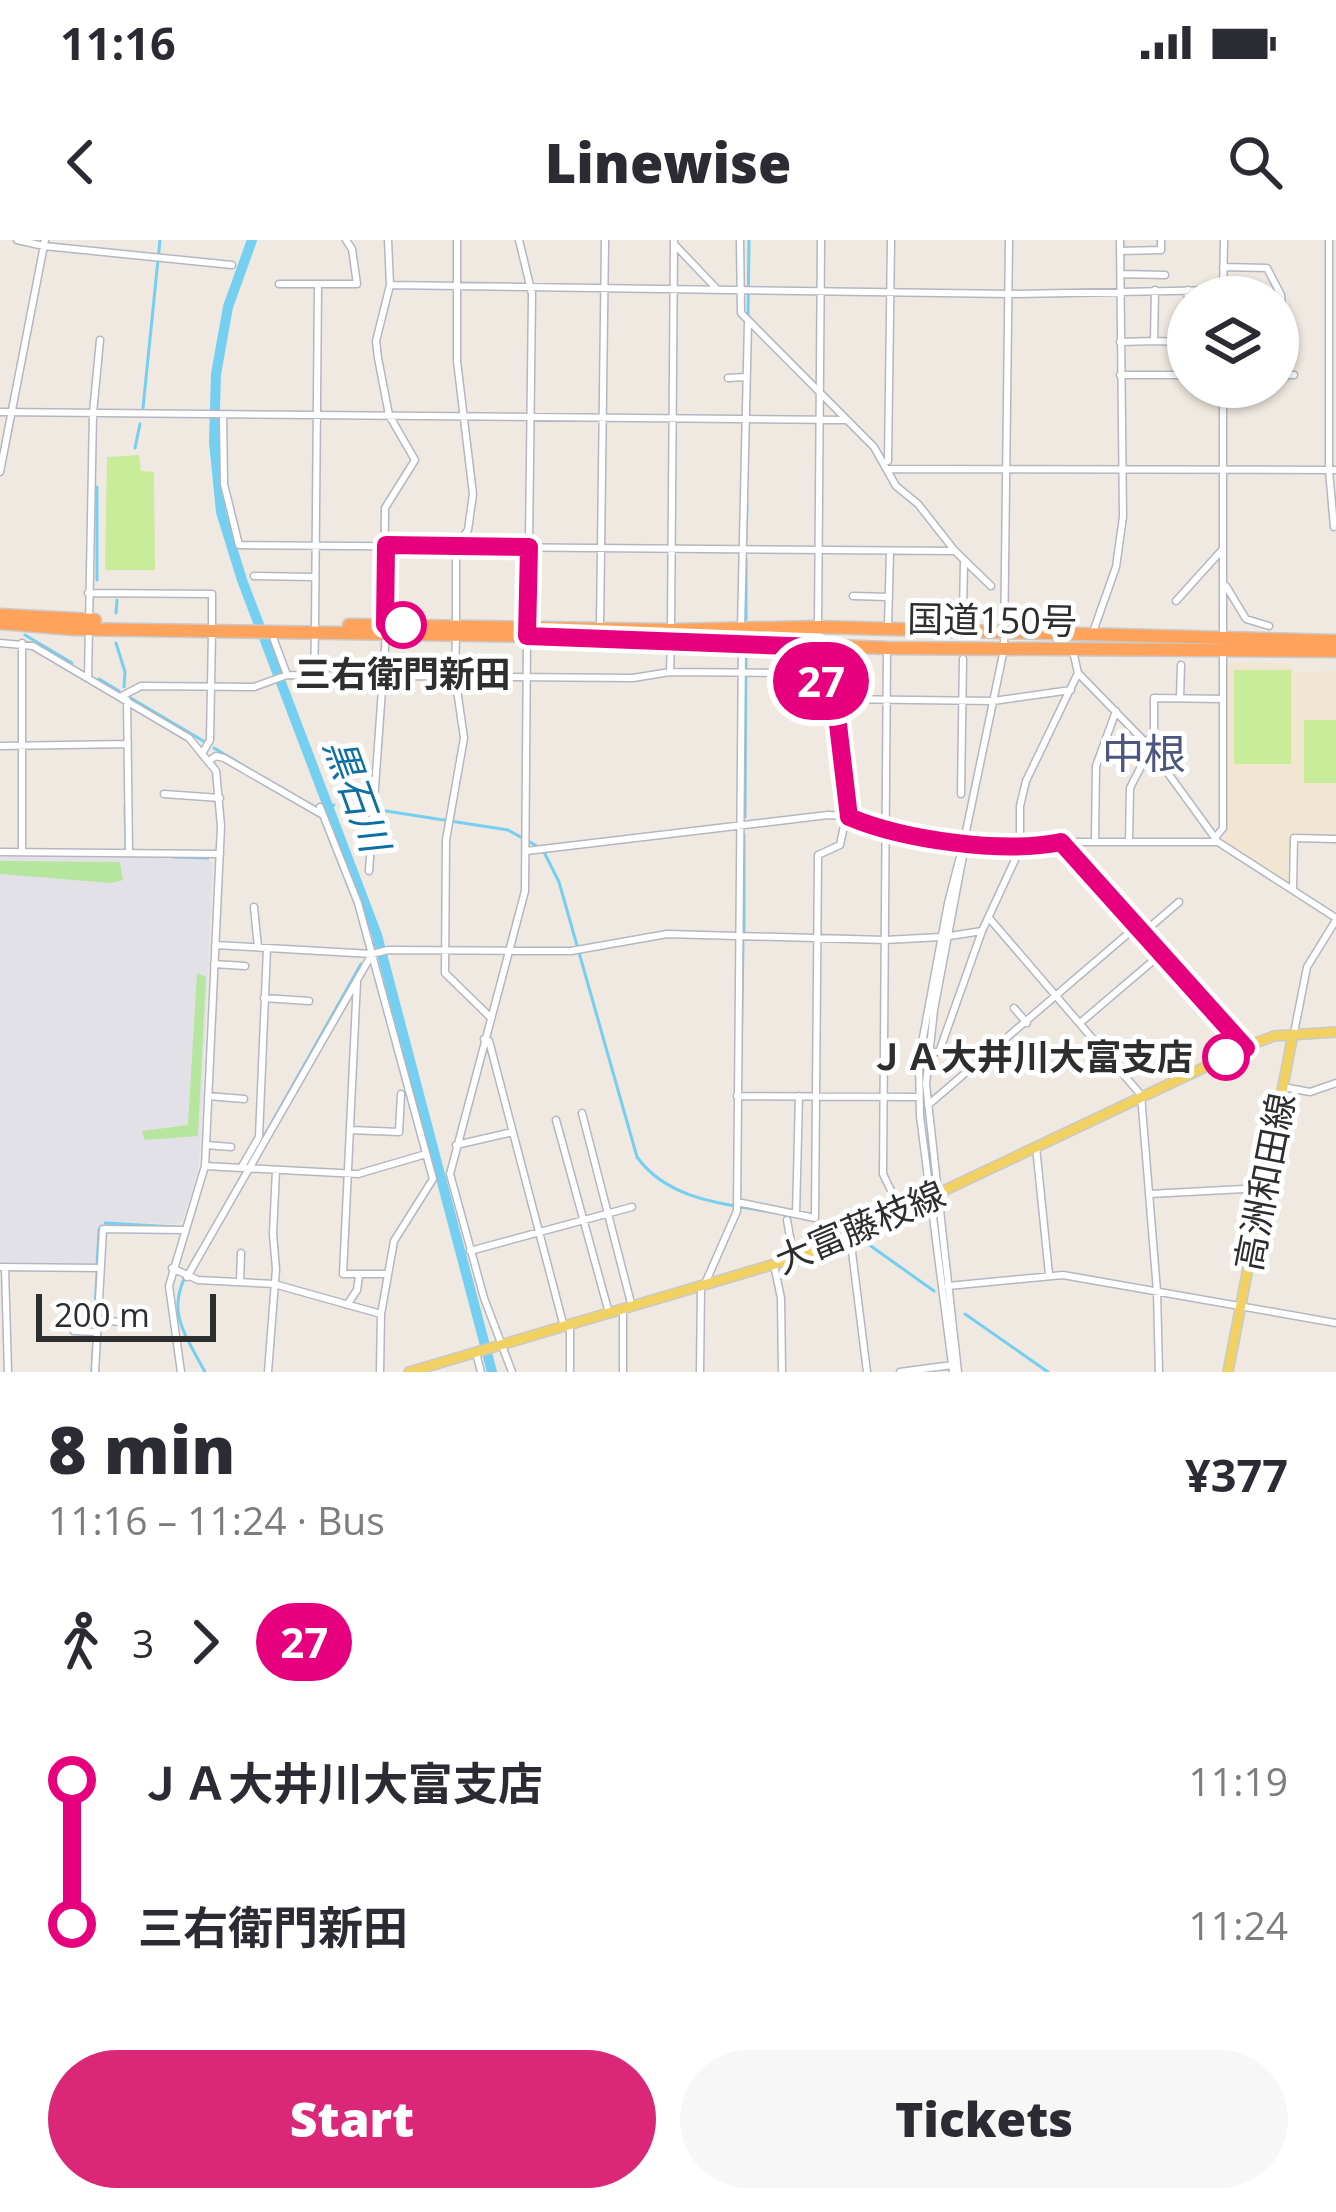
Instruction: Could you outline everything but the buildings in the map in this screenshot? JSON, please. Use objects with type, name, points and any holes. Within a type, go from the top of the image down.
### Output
[{"type":"highway","name":"国道150号","points":[[0,619],[251,627],[270,632],[315,628],[671,635],[818,627],[1336,640]]},
{"type":"highway","name":"国道150号","points":[[528,631],[601,627],[742,644],[818,647],[1336,651]]},
{"type":"main road","points":[[1293,1034],[1336,1032]]},
{"type":"main road","name":"大富藤枝線","points":[[409,1372],[794,1259],[1246,1048],[1293,1034]]},
{"type":"main road","name":"高洲和田線","points":[[1228,1372],[1293,1034]]},
{"type":"street","points":[[17,240],[232,265]]},
{"type":"street","points":[[279,284],[357,284],[352,249],[346,240]]},
{"type":"street","points":[[369,872],[384,676],[385,508],[415,460],[389,416],[376,341],[390,285],[388,240]]},
{"type":"street","points":[[457,240],[458,361],[473,494],[468,530],[456,546],[455,676],[464,738],[449,821],[445,974],[490,1017]]},
{"type":"street","points":[[512,1372],[498,1346],[450,1174],[525,891],[530,286],[519,240]]},
{"type":"street","points":[[601,627],[605,240]]},
{"type":"street","points":[[740,240],[746,288],[741,313],[846,420],[888,467],[896,486],[991,586]]},
{"type":"street","points":[[818,627],[821,240]]},
{"type":"street","points":[[888,467],[891,240]]},
{"type":"street","points":[[955,1370],[948,1286],[919,1096],[922,1034],[1004,649],[1009,240]]},
{"type":"street","points":[[1093,632],[1116,567],[1121,534],[1120,240]]},
{"type":"street","points":[[1120,250],[1161,250],[1161,240]]},
{"type":"street","points":[[1223,276],[1224,240]]},
{"type":"street","points":[[1329,240],[1334,527]]},
{"type":"street","points":[[673,241],[715,287]]},
{"type":"street","points":[[670,672],[673,241]]},
{"type":"street","points":[[0,472],[45,243]]},
{"type":"street","points":[[1223,267],[1267,268],[1271,276]]},
{"type":"street","points":[[1120,274],[1165,275]]},
{"type":"street","points":[[314,675],[317,284]]},
{"type":"street","points":[[390,285],[1011,294],[1167,290]]},
{"type":"street","points":[[1154,341],[1155,290]]},
{"type":"street","points":[[741,628],[748,322]]},
{"type":"street","points":[[88,678],[93,413],[100,340]]},
{"type":"street","points":[[1120,342],[1167,341]]},
{"type":"street","points":[[1120,375],[1167,375]]},
{"type":"street","points":[[728,378],[745,377]]},
{"type":"street","points":[[1223,408],[1223,635]]},
{"type":"street","points":[[0,412],[846,420]]},
{"type":"street","points":[[222,415],[224,484],[239,545],[955,551]]},
{"type":"street","points":[[888,467],[1332,470]]},
{"type":"street","points":[[1176,601],[1224,548]]},
{"type":"street","points":[[888,629],[890,551]]},
{"type":"street","points":[[963,617],[964,560]]},
{"type":"street","points":[[254,576],[315,577]]},
{"type":"street","points":[[1223,582],[1246,619],[1269,626]]},
{"type":"street","points":[[88,593],[212,594],[210,740],[203,752]]},
{"type":"street","points":[[854,596],[889,597]]},
{"type":"street","points":[[270,632],[287,675]]},
{"type":"street","points":[[0,643],[22,643],[174,728],[210,760],[221,798],[205,1166],[172,1268],[170,1310],[181,1372]]},
{"type":"street","points":[[22,643],[22,851]]},
{"type":"street","points":[[700,1372],[702,1286],[737,1204],[742,644]]},
{"type":"street","points":[[737,1204],[814,1218],[818,855],[840,845],[848,816],[835,699],[815,673],[818,647]]},
{"type":"street","points":[[887,648],[884,1174],[901,1211]]},
{"type":"street","points":[[1072,651],[1078,673],[1148,746],[1216,840],[1336,919],[1302,982],[1293,1034]]},
{"type":"street","points":[[1216,840],[1223,828],[1223,653]]},
{"type":"street","points":[[961,794],[963,659]]},
{"type":"street","points":[[1180,698],[1181,665]]},
{"type":"street","points":[[123,699],[141,686],[254,687],[287,675],[633,678],[670,672],[815,673]]},
{"type":"street","points":[[927,1052],[939,1052],[982,931],[1020,849],[1020,806],[1027,782],[1078,673]]},
{"type":"street","points":[[835,699],[993,701],[1071,690]]},
{"type":"street","points":[[1129,842],[1130,788],[1154,733],[1154,698],[1225,699]]},
{"type":"street","points":[[123,699],[129,852]]},
{"type":"street","points":[[1095,842],[1096,766],[1116,711]]},
{"type":"street","points":[[0,746],[128,744]]},
{"type":"street","points":[[210,760],[224,758],[322,811],[372,953],[433,1180],[394,1241],[381,1314],[380,1372]]},
{"type":"street","points":[[164,794],[221,798]]},
{"type":"street","points":[[526,851],[848,816],[887,833],[1020,849],[1061,842],[1216,840]]},
{"type":"street","points":[[1293,889],[1294,838],[1336,839]]},
{"type":"street","points":[[1061,842],[1246,1048]]},
{"type":"street","points":[[0,852],[220,854]]},
{"type":"street","points":[[928,1106],[1179,902]]},
{"type":"street","points":[[245,1168],[259,1137],[265,998],[254,907]]},
{"type":"street","points":[[989,918],[1142,1095],[1159,1372]]},
{"type":"street","points":[[215,945],[372,953],[578,950],[668,934],[885,940],[982,931]]},
{"type":"street","points":[[1327,933],[1336,940]]},
{"type":"street","points":[[945,937],[927,1052],[928,1106],[955,1370]]},
{"type":"street","points":[[185,1276],[372,953]]},
{"type":"street","points":[[1080,1023],[1161,954]]},
{"type":"street","points":[[214,964],[245,966]]},
{"type":"street","points":[[357,980],[343,1274],[388,1274]]},
{"type":"street","points":[[265,998],[309,1001]]},
{"type":"street","points":[[1014,1008],[1027,1023]]},
{"type":"street","points":[[484,1039],[490,1041],[567,1326],[570,1372]]},
{"type":"street","points":[[1283,1087],[1310,1092],[1336,1083]]},
{"type":"street","points":[[350,1130],[399,1132],[401,1094]]},
{"type":"street","points":[[208,1096],[244,1099]]},
{"type":"street","points":[[737,1096],[919,1096]]},
{"type":"street","points":[[796,1214],[799,1096]]},
{"type":"street","points":[[582,1113],[628,1308],[623,1372]]},
{"type":"street","points":[[556,1120],[609,1313]]},
{"type":"street","points":[[439,1151],[512,1132]]},
{"type":"street","points":[[206,1145],[231,1147]]},
{"type":"street","points":[[1036,1147],[1049,1274]]},
{"type":"street","points":[[205,1166],[358,1174],[426,1154]]},
{"type":"street","points":[[268,1372],[277,1170]]},
{"type":"street","points":[[1149,1194],[1263,1188]]},
{"type":"street","points":[[470,1251],[632,1207]]},
{"type":"street","points":[[788,1220],[794,1259]]},
{"type":"street","points":[[95,1372],[106,1227],[184,1230]]},
{"type":"street","points":[[850,1236],[866,1372]]},
{"type":"street","points":[[239,1282],[241,1253]]},
{"type":"street","points":[[775,1265],[781,1298],[782,1372]]},
{"type":"street","points":[[8,1372],[2,1268],[100,1268]]},
{"type":"street","points":[[172,1268],[185,1276],[274,1284],[381,1314]]},
{"type":"street","points":[[347,1305],[357,1290],[359,1274]]},
{"type":"street","points":[[948,1286],[1049,1274],[1336,1323]]},
{"type":"street","points":[[74,1316],[74,1331],[97,1332]]},
{"type":"street","points":[[98,1320],[132,1323]]},
{"type":"street","points":[[477,1352],[482,1372]]},
{"type":"street","points":[[900,1372],[955,1370]]},
{"type":"shaded area","points":[[1226,664],[1291,664],[1293,672],[1336,671],[1336,836],[1292,836],[1287,867],[1290,884],[1225,845]]},
{"type":"shaded area","points":[[0,857],[208,859],[213,864],[199,1167],[183,1220],[176,1224],[104,1222],[97,1229],[96,1265],[0,1265]]},
{"type":"green space","points":[[139,455],[141,471],[154,472],[155,570],[105,570],[107,457]]},
{"type":"green space","points":[[1234,670],[1291,670],[1291,764],[1234,764]]},
{"type":"green space","points":[[1304,720],[1336,720],[1336,783],[1304,783]]},
{"type":"green space","points":[[0,861],[120,862],[123,880],[0,874]]},
{"type":"green space","points":[[197,973],[206,977],[198,1136],[145,1140],[142,1131],[188,1125]]},
{"type":"waterway","points":[[143,408],[160,240]]},
{"type":"waterway","name":"黒石川","points":[[252,240],[228,307],[216,374],[214,442],[221,512],[242,580],[377,935],[492,1372]]},
{"type":"waterway","points":[[748,317],[749,240]]},
{"type":"waterway","points":[[135,448],[140,424]]},
{"type":"waterway","points":[[97,487],[97,580]]},
{"type":"waterway","points":[[746,540],[747,506]]},
{"type":"waterway","points":[[746,559],[746,619]]},
{"type":"waterway","points":[[116,613],[117,600]]},
{"type":"waterway","points":[[25,635],[72,663]]},
{"type":"waterway","points":[[116,643],[125,672],[124,687]]},
{"type":"waterway","points":[[745,817],[746,655]]},
{"type":"waterway","points":[[99,679],[119,691]]},
{"type":"waterway","points":[[129,697],[205,742]]},
{"type":"waterway","points":[[214,748],[249,769]]},
{"type":"waterway","points":[[341,804],[508,830],[537,846]]},
{"type":"waterway","name":"黒石川","points":[[324,808],[334,805]]},
{"type":"waterway","points":[[125,806],[126,847]]},
{"type":"waterway","points":[[744,835],[744,932]]},
{"type":"waterway","points":[[544,852],[559,882],[637,1157],[664,1183],[698,1198],[772,1212]]},
{"type":"waterway","points":[[174,857],[208,858]]},
{"type":"waterway","name":"黒石川","points":[[374,945],[377,935]]},
{"type":"waterway","points":[[741,1061],[743,943]]},
{"type":"waterway","points":[[226,1204],[361,964]]},
{"type":"waterway","points":[[817,1221],[846,1229]]},
{"type":"waterway","points":[[105,1223],[176,1227]]},
{"type":"waterway","points":[[97,1264],[99,1229]]},
{"type":"waterway","points":[[861,1239],[934,1291]]},
{"type":"waterway","points":[[197,1254],[181,1288],[178,1314],[205,1372]]},
{"type":"waterway","points":[[94,1327],[97,1273]]},
{"type":"waterway","points":[[965,1314],[1048,1372]]},
{"type":"waterway","points":[[92,1372],[94,1334]]},
{"type":"bus line","name":"27","points":[[403,625],[385,625],[386,545],[529,547],[527,636],[818,647],[815,673],[835,699],[849,817],[887,833],[1020,849],[1061,842],[1246,1048],[1226,1057]]},
{"type":"place","name":"三右衛門新田","points":[[403,625]]},
{"type":"place","name":"ＪＡ大井川大富支店","points":[[1226,1057]]},
{"type":"district","name":"中根","points":[[1144,754]]}]
